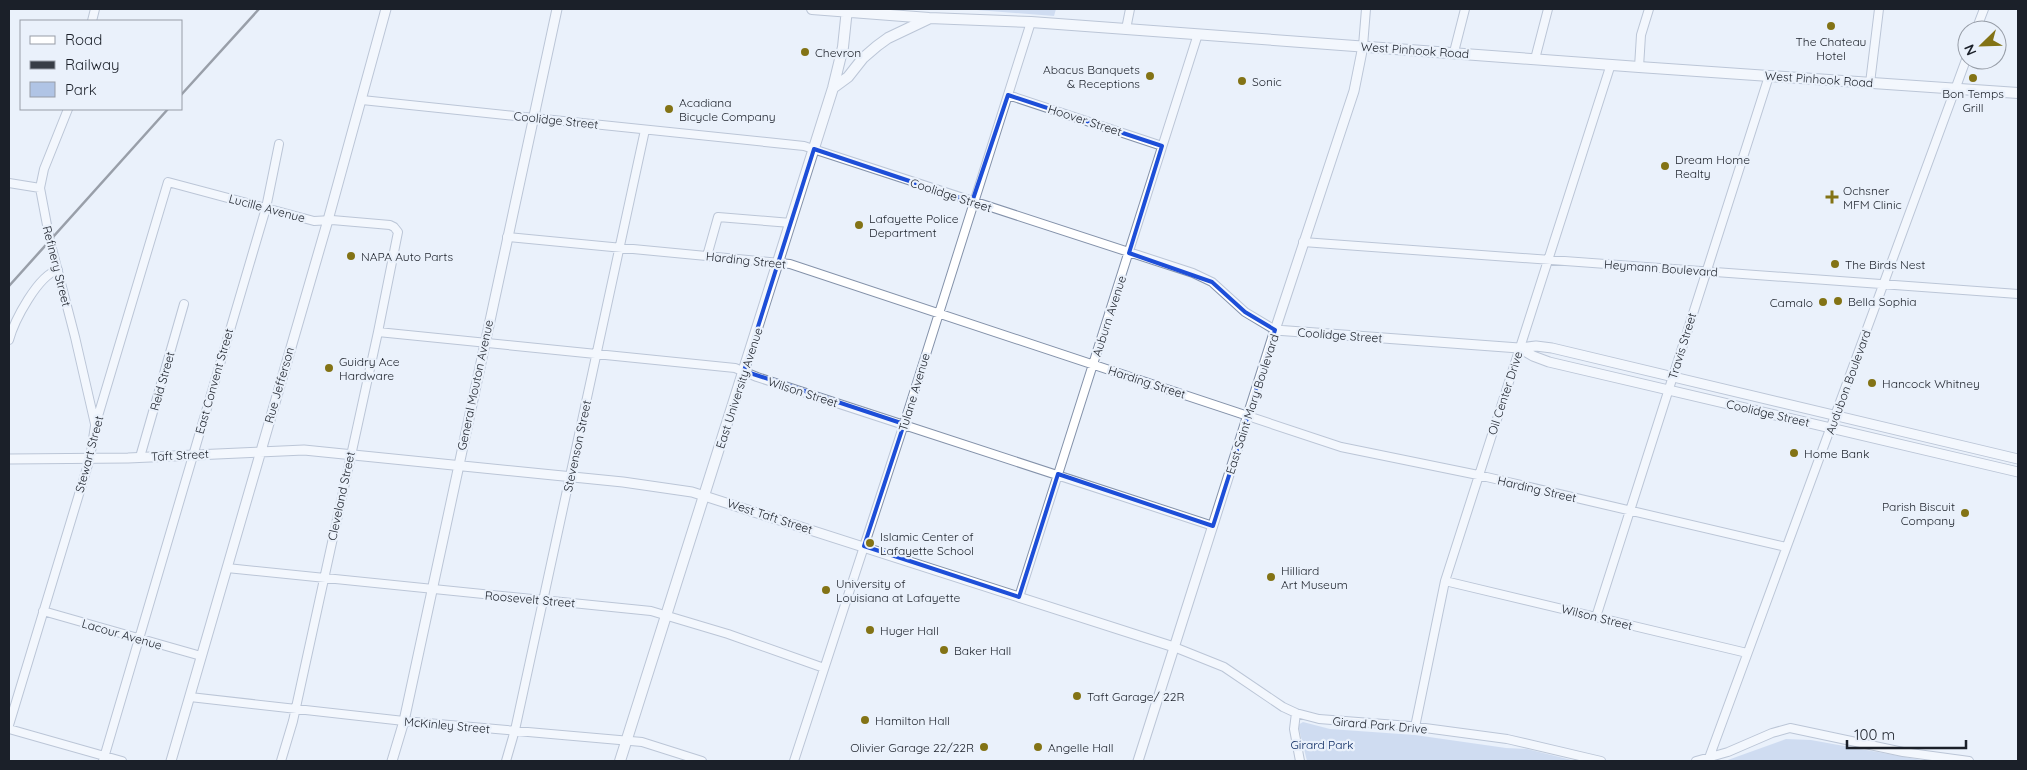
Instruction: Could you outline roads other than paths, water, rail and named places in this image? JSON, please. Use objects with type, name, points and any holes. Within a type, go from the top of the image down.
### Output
[{"type":"main road","name":"West Pinhook Road","points":[[812,9],[848,10],[929,18],[1031,22],[1955,90],[2018,93]]},
{"type":"main road","name":"East University Avenue","points":[[620,761],[841,62],[848,10]]},
{"type":"main road","points":[[833,88],[848,76],[877,46],[888,38],[929,18]]},
{"type":"street","name":"Rue Jefferson","points":[[171,761],[328,220],[386,9]]},
{"type":"street","name":"General Mouton Avenue","points":[[392,761],[404,721],[532,118],[557,9]]},
{"type":"street","points":[[1126,29],[1130,9]]},
{"type":"street","points":[[1363,46],[1366,9]]},
{"type":"street","points":[[1454,52],[1465,9]]},
{"type":"street","points":[[1535,59],[1548,9]]},
{"type":"street","points":[[1639,67],[1641,35],[1649,9]]},
{"type":"street","points":[[1870,83],[1879,9]]},
{"type":"street","name":"Tulane Avenue","points":[[794,761],[904,424],[972,202],[1031,22]]},
{"type":"street","name":"Auburn Avenue","points":[[1019,597],[1198,34]]},
{"type":"street","name":"East Saint Mary Boulevard","points":[[1138,761],[1303,242],[1354,90],[1363,46]]},
{"type":"street","name":"Oil Center Drive","points":[[1415,727],[1445,581],[1611,64]]},
{"type":"street","name":"Audubon Boulevard","points":[[1709,758],[1962,70]]},
{"type":"street","name":"Travis Street","points":[[1596,616],[1769,76]]},
{"type":"street","name":"Hoover Street","points":[[1008,95],[1162,146]]},
{"type":"street","name":"Coolidge Street","points":[[362,100],[787,144],[814,149],[1193,274],[1212,282],[1245,312],[1275,330],[1520,348],[1536,346],[1552,348],[2018,459]]},
{"type":"street","name":"Refinery Street","points":[[68,110],[44,169],[40,188],[50,240],[96,426]]},
{"type":"street","name":"Stevenson Street","points":[[506,761],[515,730],[544,600],[645,130]]},
{"type":"street","name":"East Convent Street","points":[[103,759],[266,208],[278,144]]},
{"type":"street","name":"Lucille Avenue","points":[[168,182],[314,221],[328,220],[390,225],[397,230]]},
{"type":"street","name":"Stewart Street","points":[[9,725],[90,458],[96,426],[168,182]]},
{"type":"street","points":[[9,183],[40,188]]},
{"type":"street","points":[[707,256],[718,217],[791,223]]},
{"type":"street","name":"Cleveland Street","points":[[281,761],[295,710],[378,332],[398,236],[397,230]]},
{"type":"street","name":"Harding Street","points":[[507,237],[790,264],[1359,452],[1478,475],[1786,547]]},
{"type":"street","name":"Heymann Boulevard","points":[[1303,242],[2018,294]]},
{"type":"street","points":[[9,340],[13,326],[26,302],[47,276],[58,270]]},
{"type":"street","name":"Reid Street","points":[[140,457],[184,304]]},
{"type":"street","name":"Wilson Street","points":[[378,332],[730,367],[1213,526]]},
{"type":"street","name":"Coolidge Street","points":[[1520,348],[1548,362],[2018,472]]},
{"type":"street","name":"Taft Street","points":[[9,459],[140,457],[304,450],[351,453]]},
{"type":"street","name":"West Taft Street","points":[[351,453],[623,482],[692,492],[1174,647]]},
{"type":"street","name":"Roosevelt Street","points":[[227,568],[652,611],[736,637],[824,668]]},
{"type":"street","name":"Wilson Street","points":[[1445,581],[1747,653]]},
{"type":"street","name":"Lacour Avenue","points":[[43,611],[201,656]]},
{"type":"street","name":"Girard Park Drive","points":[[1174,647],[1224,667],[1283,707],[1319,720],[1415,727],[1507,739],[1601,761]]},
{"type":"street","name":"McKinley Street","points":[[190,697],[404,721],[642,742],[702,761]]},
{"type":"street","points":[[1296,713],[1293,722],[1300,761]]},
{"type":"street","points":[[1696,761],[1790,728],[1903,752],[1969,761]]},
{"type":"street","points":[[9,729],[103,759],[122,761]]},
{"type":"railway","points":[[182,94],[259,9]]},
{"type":"railway","points":[[9,286],[167,110]]},
{"type":"place","name":"The Chateau Hotel","points":[[1831,26]]},
{"type":"place","name":"Chevron","points":[[805,52]]},
{"type":"place","name":"Abacus Banquets & Receptions","points":[[1150,76]]},
{"type":"place","name":"Bon Temps Grill","points":[[1973,78]]},
{"type":"place","name":"Sonic","points":[[1242,81]]},
{"type":"place","name":"Acadiana Bicycle Company","points":[[669,109]]},
{"type":"place","name":"Dream Home Realty","points":[[1665,166]]},
{"type":"place","name":"Ochsner MFM Clinic","points":[[1832,197]]},
{"type":"place","name":"Lafayette Police Department","points":[[859,225]]},
{"type":"place","name":"NAPA Auto Parts","points":[[351,256]]},
{"type":"place","name":"The Birds Nest","points":[[1835,264]]},
{"type":"place","name":"Bella Sophia","points":[[1838,301]]},
{"type":"place","name":"Camalo","points":[[1823,302]]},
{"type":"place","name":"Guidry Ace Hardware","points":[[329,368]]},
{"type":"place","name":"Hancock Whitney","points":[[1872,383]]},
{"type":"place","name":"Home Bank","points":[[1794,453]]},
{"type":"place","name":"Parish Biscuit Company","points":[[1965,513]]},
{"type":"place","name":"Islamic Center of Lafayette School","points":[[870,543]]},
{"type":"place","name":"Hilliard Art Museum","points":[[1271,577]]},
{"type":"place","name":"University of Louisiana at Lafayette","points":[[826,590]]},
{"type":"place","name":"Huger Hall","points":[[870,630]]},
{"type":"place","name":"Baker Hall","points":[[944,650]]},
{"type":"place","name":"Taft Garage/ 22R","points":[[1077,696]]},
{"type":"place","name":"Hamilton Hall","points":[[865,720]]},
{"type":"place","name":"Olivier Garage 22/22R","points":[[984,747]]},
{"type":"place","name":"Angelle Hall","points":[[1038,747]]},
{"type":"park label","name":"Girard Park","points":[[1322,744]]}]
